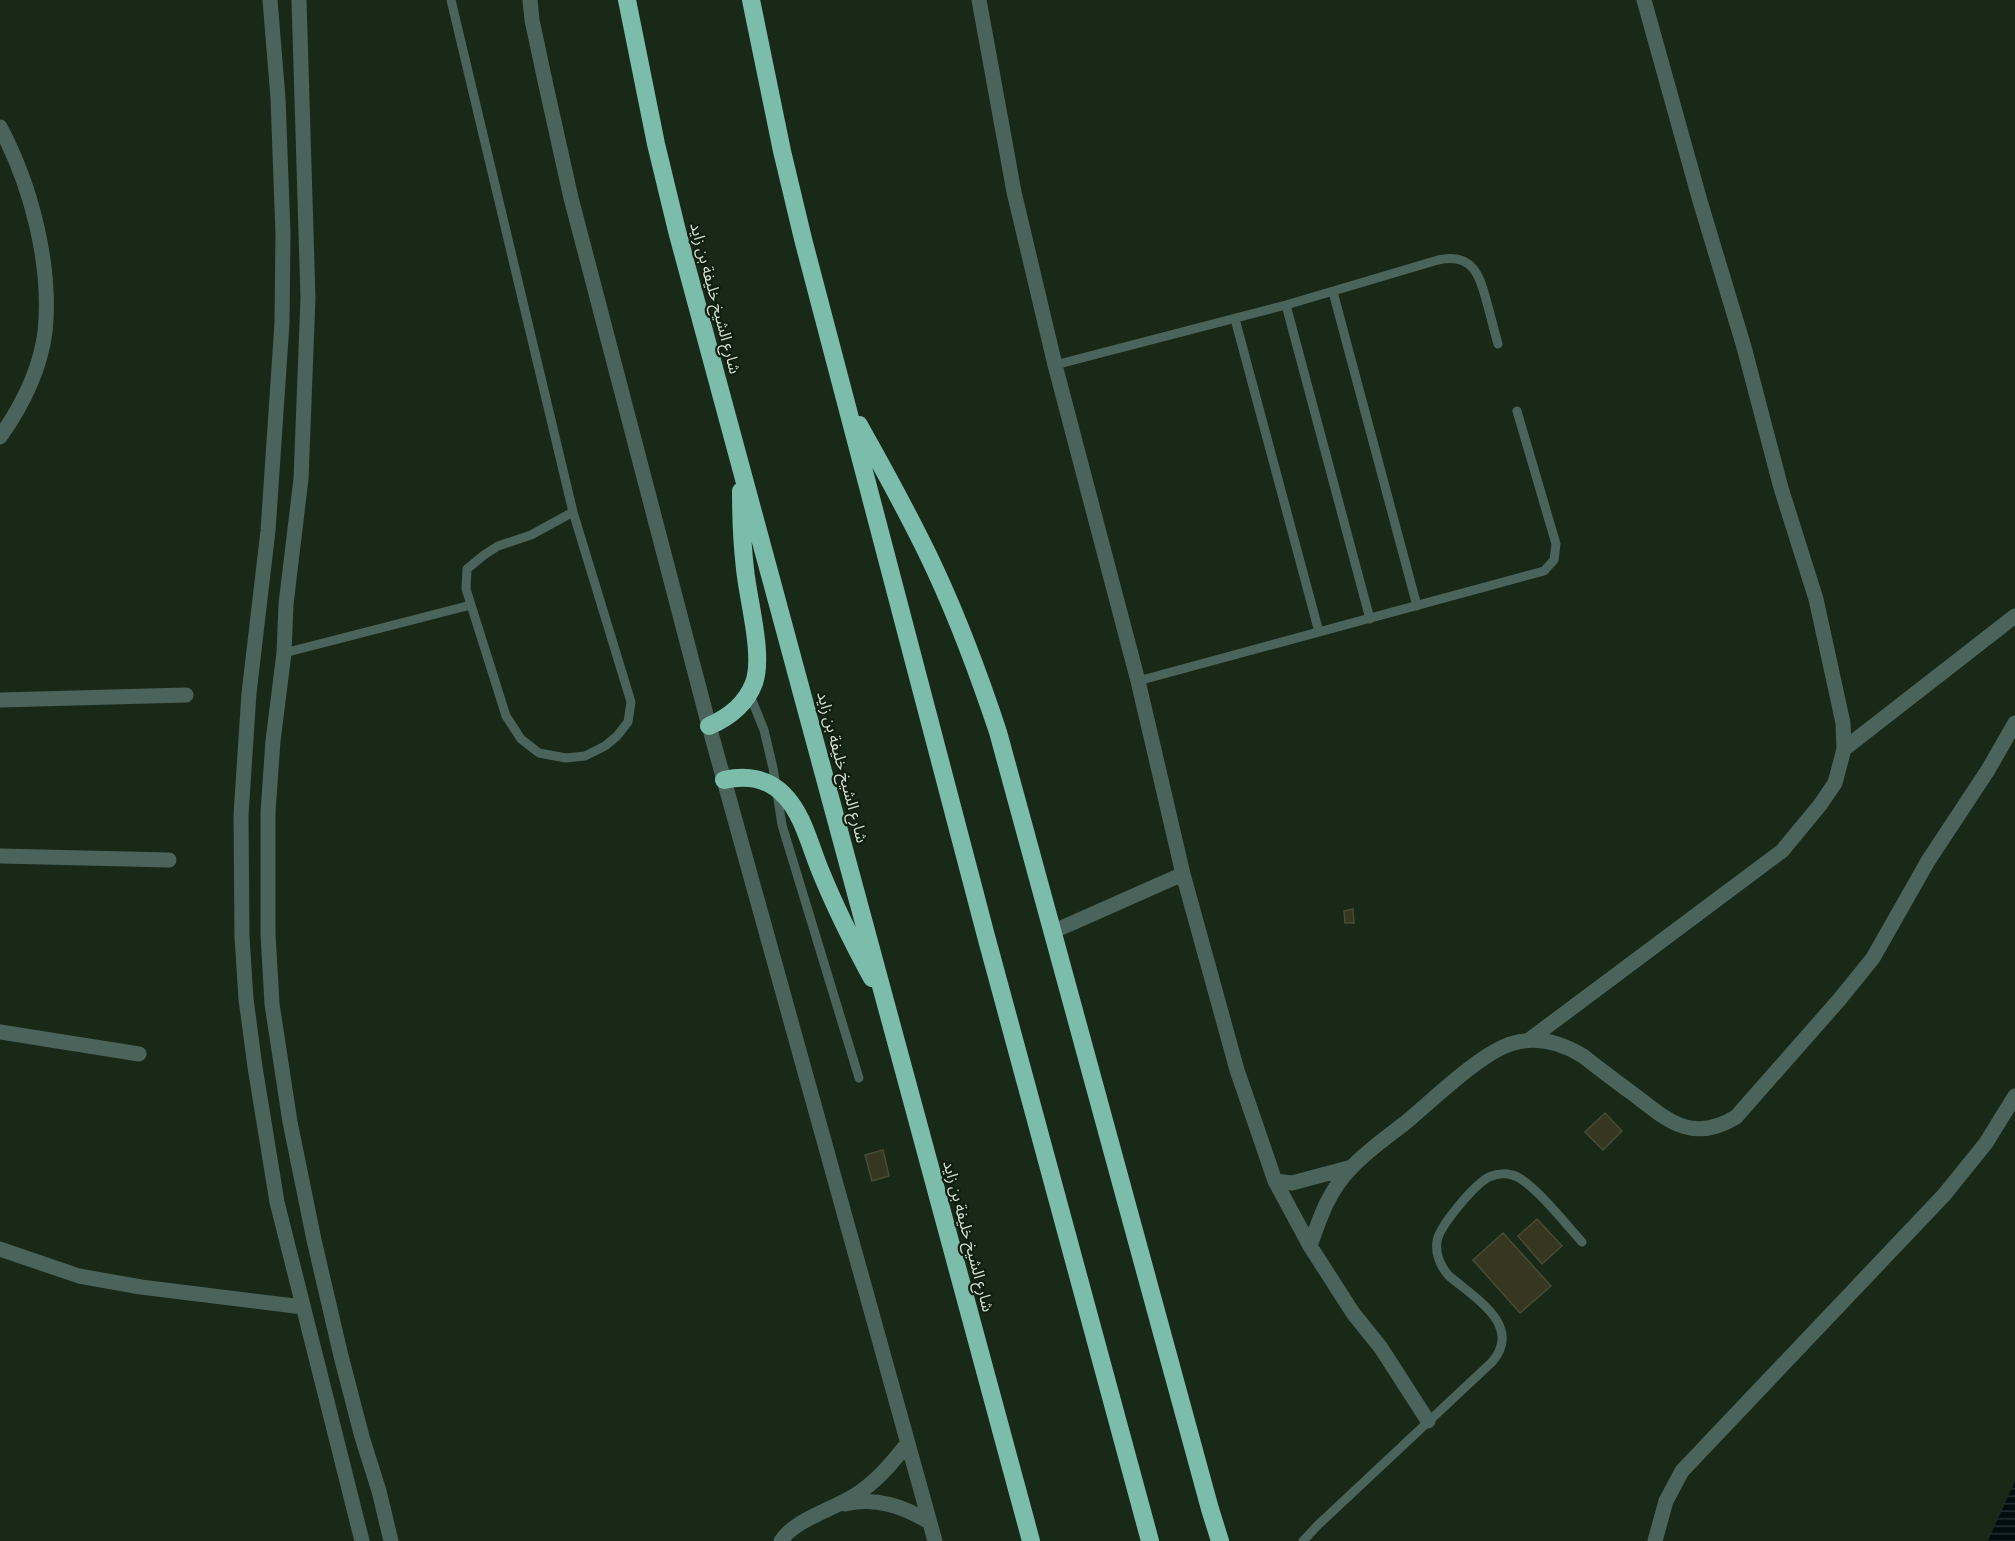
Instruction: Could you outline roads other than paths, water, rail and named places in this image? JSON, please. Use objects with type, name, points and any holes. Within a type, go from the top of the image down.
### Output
[{"type":"highway","name":"شارع الشيخ خليفة بن زايد","points":[[627,0],[656,144],[677,231],[1031,1541]]},
{"type":"highway","points":[[751,0],[782,151],[845,399],[983,924],[1150,1541]]},
{"type":"highway","points":[[845,399],[919,535],[941,582],[970,651],[998,732],[1220,1541]]},
{"type":"highway","points":[[709,726],[733,713],[749,693],[754,681],[757,655],[745,569],[741,466]]},
{"type":"highway","points":[[724,780],[751,778],[776,788],[789,800],[840,915],[886,1002]]},
{"type":"street","points":[[270,0],[279,121],[283,234],[282,322],[268,531],[249,693],[241,815],[242,937],[248,1010],[277,1202],[362,1541]]},
{"type":"street","points":[[299,0],[308,298],[301,479],[286,604],[284,653],[273,741],[268,812],[268,934],[272,1004],[290,1122],[312,1230],[341,1356],[391,1541]]},
{"type":"street","points":[[530,0],[532,20],[571,198],[709,726],[935,1541]]},
{"type":"street","points":[[979,0],[1014,192],[1055,365],[1138,681],[1184,874],[1237,1070],[1275,1181],[1310,1246],[1353,1313],[1381,1348],[1428,1421]]},
{"type":"street","points":[[1528,1040],[1782,851],[1835,783],[1844,749],[1843,723],[1816,599],[1781,488],[1644,0]]},
{"type":"street","points":[[0,127],[18,166],[36,225],[44,278],[45,332],[32,380],[22,403],[0,437]]},
{"type":"street","points":[[1844,749],[2015,616]]},
{"type":"street","points":[[0,700],[186,695]]},
{"type":"street","points":[[1310,1246],[1326,1203],[1352,1167],[1488,1055],[1514,1042],[1528,1040],[1557,1043],[1571,1049],[1661,1116],[1682,1127],[1705,1129],[1716,1127],[1736,1117],[1873,958],[1924,868],[1988,770],[2015,723]]},
{"type":"street","points":[[0,856],[169,860]]},
{"type":"street","points":[[1052,932],[1184,874]]},
{"type":"street","points":[[0,1032],[139,1054]]},
{"type":"street","points":[[1655,1541],[1666,1502],[1682,1471],[1944,1195],[1986,1143],[2015,1096]]},
{"type":"street","points":[[1275,1181],[1292,1183],[1352,1167]]},
{"type":"street","points":[[0,1249],[79,1276],[152,1288],[303,1307]]},
{"type":"street","points":[[781,1541],[796,1526],[836,1506],[875,1480],[907,1444]]},
{"type":"street","points":[[836,1506],[865,1502],[894,1505],[913,1512],[929,1522]]},
{"type":"lane","points":[[451,0],[573,512],[631,702],[628,722],[617,736],[605,746],[585,756],[566,758],[538,753],[521,739],[506,716],[466,589],[467,569],[498,546],[531,535],[573,512]]},
{"type":"lane","points":[[1055,365],[1286,306],[1438,260],[1452,258],[1472,267],[1480,279],[1498,344]]},
{"type":"lane","points":[[1333,292],[1417,606]]},
{"type":"lane","points":[[1286,306],[1370,619]]},
{"type":"lane","points":[[1235,319],[1319,632]]},
{"type":"lane","points":[[1138,681],[1538,573],[1550,566],[1554,560],[1556,544],[1517,411]]},
{"type":"lane","points":[[284,653],[471,605]]},
{"type":"lane","points":[[749,693],[764,730],[782,825],[859,1078]]},
{"type":"lane","points":[[1304,1541],[1317,1525],[1492,1362],[1500,1350],[1501,1328],[1498,1321],[1448,1275],[1442,1268],[1437,1250],[1440,1234],[1476,1187],[1488,1177],[1496,1175],[1519,1177],[1532,1188],[1581,1242]]}]
